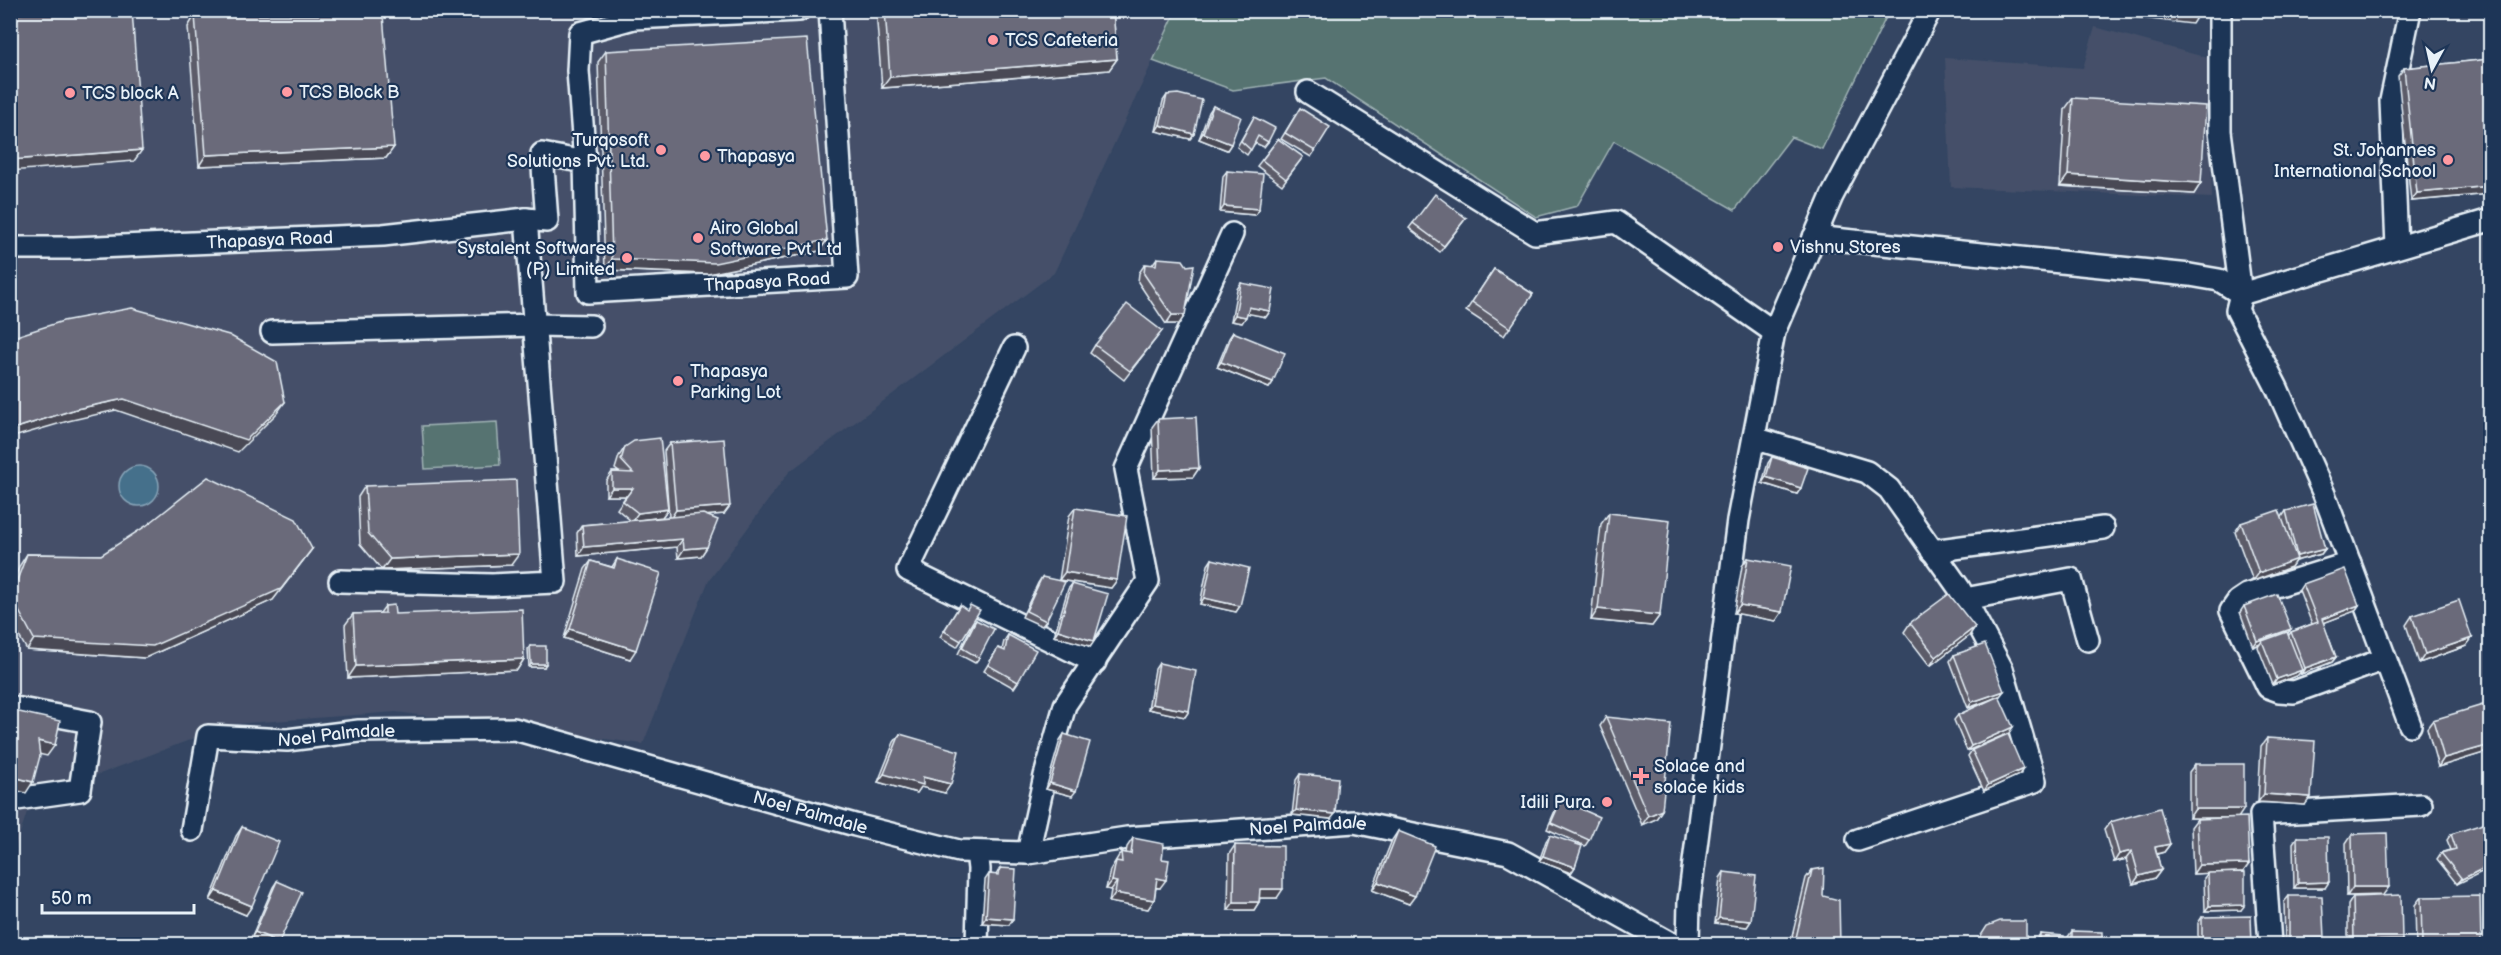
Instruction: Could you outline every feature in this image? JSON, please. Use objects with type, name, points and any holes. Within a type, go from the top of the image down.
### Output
[{"type":"street","name":"Thapasya Road","points":[[800,10],[634,18],[580,33],[578,71],[585,162],[588,292],[847,277],[830,10]]},
{"type":"street","points":[[1688,945],[1689,901],[1738,520],[1774,332],[1832,196],[1930,10]]},
{"type":"street","points":[[2220,10],[2220,131],[2241,294],[2237,310],[2277,388],[2305,452],[2350,563],[2410,725]]},
{"type":"street","points":[[2397,247],[2391,101],[2410,10]]},
{"type":"street","points":[[1308,92],[1535,232],[1616,222],[1774,332]]},
{"type":"street","name":"Thapasya Road","points":[[10,248],[74,248],[383,235],[526,219],[547,221],[542,154],[585,162]]},
{"type":"street","points":[[340,581],[492,585],[555,582],[526,219]]},
{"type":"street","points":[[2241,294],[2490,220]]},
{"type":"street","points":[[1028,853],[1045,776],[1065,705],[1148,581],[1126,469],[1232,234]]},
{"type":"street","points":[[1814,237],[2190,275],[2219,279],[2241,294]]},
{"type":"street","points":[[272,332],[534,325],[591,326]]},
{"type":"street","points":[[1014,348],[908,570],[1095,662]]},
{"type":"street","points":[[1754,438],[1867,472],[1889,489],[1965,599],[2002,669],[2035,781],[1858,840]]},
{"type":"street","points":[[1932,551],[2103,528]]},
{"type":"street","points":[[2350,563],[2247,595],[2238,600],[2231,611],[2268,687],[2279,691],[2294,692],[2385,659]]},
{"type":"street","points":[[1965,599],[2071,579],[2088,640]]},
{"type":"street","points":[[10,707],[90,722],[80,790],[10,800]]},
{"type":"street","name":"Noel Palmdale","points":[[192,830],[208,736],[287,740],[359,730],[514,729],[855,825],[959,851],[1028,853],[1127,838],[1354,822],[1508,853],[1671,945]]},
{"type":"street","points":[[2270,945],[2261,814],[2421,805]]},
{"type":"street","points":[[977,852],[979,869],[977,945]]},
{"type":"shaded area","points":[[11,11],[1176,11],[1054,273],[789,472],[708,582],[643,744],[396,712],[232,724],[31,800],[11,861]]},
{"type":"shaded area","points":[[2095,27],[2208,58],[2212,198],[1951,187],[1945,58],[2083,68]]},
{"type":"shaded area","points":[[139,466],[147,467],[153,472],[158,478],[158,494],[153,500],[147,505],[139,506],[131,505],[125,500],[120,494],[119,486],[120,478],[125,472],[131,467]]},
{"type":"green space","points":[[1176,10],[1889,11],[1822,149],[1791,137],[1735,210],[1614,141],[1577,206],[1536,217],[1326,78],[1233,90],[1153,61]]},
{"type":"green space","points":[[497,422],[500,465],[425,469],[422,426]]},
{"type":"building","name":"TCS block A","points":[[132,10],[142,150],[10,160],[10,14]]},
{"type":"building","name":"TCS Cafeteria","points":[[885,10],[1113,10],[1117,59],[890,77]]},
{"type":"building","points":[[2178,10],[2200,10],[2199,13]]},
{"type":"building","name":"TCS Block B","points":[[195,15],[383,15],[394,147],[206,155]]},
{"type":"building","name":"Thapasya","points":[[807,39],[827,240],[715,263],[612,259],[606,51]]},
{"type":"building","name":"St. Johannes International School","points":[[2490,59],[2490,186],[2417,193],[2404,68]]},
{"type":"building","points":[[1178,94],[1202,100],[1194,134],[1160,125],[1167,95]]},
{"type":"building","points":[[2073,98],[2206,106],[2201,183],[2068,175]]},
{"type":"building","points":[[1213,106],[1241,117],[1231,144],[1203,133]]},
{"type":"building","points":[[1300,108],[1330,127],[1315,151],[1285,133]]},
{"type":"building","points":[[1254,117],[1275,128],[1268,142],[1258,136],[1251,150],[1241,141]]},
{"type":"building","points":[[1278,139],[1303,157],[1286,179],[1262,160]]},
{"type":"building","points":[[1227,171],[1263,174],[1259,209],[1224,206]]},
{"type":"building","points":[[1435,194],[1466,218],[1444,246],[1413,223]]},
{"type":"building","points":[[1157,258],[1183,260],[1187,266],[1194,265],[1185,315],[1172,315],[1144,274],[1145,264],[1156,265]]},
{"type":"building","points":[[1494,269],[1533,294],[1510,328],[1472,302]]},
{"type":"building","points":[[1241,283],[1274,289],[1270,311],[1249,307],[1246,317],[1235,315]]},
{"type":"building","points":[[1127,304],[1162,331],[1130,371],[1095,345]]},
{"type":"building","points":[[132,308],[229,335],[277,362],[285,402],[246,440],[124,399],[76,409],[10,430],[10,338],[63,321]]},
{"type":"building","points":[[1233,332],[1285,353],[1273,382],[1221,362]]},
{"type":"building","points":[[1196,417],[1199,468],[1160,470],[1158,419]]},
{"type":"building","points":[[660,438],[668,509],[638,513],[623,501],[633,488],[612,488],[612,472],[633,473],[621,460],[625,447],[634,441]]},
{"type":"building","points":[[724,439],[730,506],[676,510],[670,443]]},
{"type":"building","points":[[1772,457],[1808,468],[1801,488],[1766,477]]},
{"type":"building","points":[[208,477],[296,519],[312,549],[281,589],[153,646],[34,639],[11,596],[27,554],[101,555],[146,526]]},
{"type":"building","points":[[516,480],[519,554],[390,559],[368,533],[365,486]]},
{"type":"building","points":[[2313,504],[2325,549],[2297,556],[2286,511]]},
{"type":"building","points":[[1075,508],[1127,516],[1117,580],[1065,572]]},
{"type":"building","points":[[2279,510],[2297,559],[2259,573],[2241,523]]},
{"type":"building","points":[[1609,513],[1670,520],[1660,615],[1598,609]]},
{"type":"building","points":[[703,514],[718,520],[707,547],[684,549],[683,539],[584,547],[582,525]]},
{"type":"building","points":[[1748,558],[1791,566],[1782,612],[1740,605]]},
{"type":"building","points":[[617,559],[661,573],[636,650],[570,629],[591,561],[614,568]]},
{"type":"building","points":[[1212,559],[1249,568],[1240,606],[1204,598]]},
{"type":"building","points":[[2345,569],[2359,605],[2322,619],[2336,657],[2305,668],[2291,632],[2318,622],[2303,584]]},
{"type":"building","points":[[1042,577],[1065,582],[1046,621],[1026,611]]},
{"type":"building","points":[[1072,584],[1108,594],[1094,641],[1058,630]]},
{"type":"building","points":[[1949,594],[1975,627],[1936,657],[1910,623]]},
{"type":"building","points":[[2277,594],[2291,629],[2257,641],[2244,606]]},
{"type":"building","points":[[2459,600],[2472,638],[2425,654],[2412,616]]},
{"type":"building","points":[[394,605],[395,614],[522,609],[524,659],[356,666],[353,614],[385,613],[385,606]]},
{"type":"building","points":[[960,605],[967,610],[970,605],[980,610],[961,641],[944,631]]},
{"type":"building","points":[[976,620],[994,629],[979,658],[962,648]]},
{"type":"building","points":[[2287,632],[2302,670],[2277,679],[2262,641]]},
{"type":"building","points":[[1008,635],[1036,650],[1018,682],[988,665],[998,648],[1005,651]]},
{"type":"building","points":[[1985,644],[2004,691],[1972,702],[1954,655]]},
{"type":"building","points":[[530,646],[546,646],[546,664],[531,664]]},
{"type":"building","points":[[1159,663],[1196,671],[1189,711],[1152,704]]},
{"type":"building","points":[[1999,696],[2013,727],[1971,746],[1958,715]]},
{"type":"building","points":[[2486,704],[2490,719],[2490,745],[2444,758],[2433,720]]},
{"type":"building","points":[[10,710],[60,721],[55,745],[38,741],[40,756],[33,782],[10,776]]},
{"type":"building","name":"Solace and solace kids","points":[[1606,717],[1671,724],[1662,810],[1648,816]]},
{"type":"building","points":[[900,734],[959,751],[951,784],[923,777],[923,785],[884,774]]},
{"type":"building","points":[[1064,734],[1090,742],[1076,791],[1050,783]]},
{"type":"building","points":[[2008,734],[2023,769],[1988,785],[1972,750]]},
{"type":"building","points":[[2267,738],[2315,741],[2311,797],[2264,794]]},
{"type":"building","points":[[2195,764],[2244,764],[2244,809],[2195,809]]},
{"type":"building","points":[[1300,774],[1338,778],[1335,814],[1296,810]]},
{"type":"building","points":[[1561,800],[1599,817],[1589,840],[1551,823]]},
{"type":"building","points":[[2160,808],[2170,844],[2155,847],[2161,870],[2139,876],[2132,851],[2119,854],[2110,822]]},
{"type":"building","points":[[2247,817],[2249,864],[2199,865],[2197,819]]},
{"type":"building","points":[[2486,823],[2485,839],[2490,850],[2490,865],[2462,879],[2441,853],[2456,849],[2451,834]]},
{"type":"building","points":[[242,827],[279,842],[252,906],[216,891]]},
{"type":"building","points":[[1398,831],[1435,846],[1415,896],[1378,882]]},
{"type":"building","points":[[2387,833],[2389,887],[2353,887],[2352,834]]},
{"type":"building","points":[[1550,835],[1582,846],[1575,867],[1543,856]]},
{"type":"building","points":[[2297,837],[2328,837],[2329,882],[2298,883]]},
{"type":"building","points":[[1133,838],[1164,844],[1162,859],[1169,860],[1166,880],[1157,878],[1154,900],[1115,893],[1117,882],[1112,881],[1116,861],[1122,862],[1121,852],[1131,854]]},
{"type":"building","points":[[1235,845],[1283,846],[1283,889],[1260,889],[1259,902],[1234,902]]},
{"type":"building","points":[[1000,868],[1016,869],[1013,919],[986,917],[989,874],[999,875]]},
{"type":"building","points":[[1824,868],[1823,896],[1839,900],[1840,945],[1806,945],[1795,942],[1812,870]]},
{"type":"building","points":[[1724,872],[1756,876],[1751,921],[1719,918]]},
{"type":"building","points":[[2245,872],[2245,905],[2209,906],[2208,873]]},
{"type":"building","points":[[277,881],[302,892],[279,942],[255,932]]},
{"type":"building","points":[[2401,895],[2402,940],[2354,941],[2353,897]]},
{"type":"building","points":[[2289,896],[2322,896],[2324,938],[2289,939]]},
{"type":"building","points":[[2480,896],[2481,945],[2422,945],[2421,897]]},
{"type":"building","points":[[2251,916],[2252,945],[2202,945],[2202,917]]},
{"type":"building","points":[[2000,921],[2026,921],[2026,945],[1975,945],[1987,926]]},
{"type":"building","points":[[2072,931],[2102,932],[2102,945],[2072,945]]},
{"type":"building","points":[[2040,934],[2064,936],[2063,945],[2040,945]]},
{"type":"building","points":[[87,940],[89,945],[79,945]]},
{"type":"place","name":"TCS Cafeteria","points":[[993,40]]},
{"type":"place","name":"TCS Block B","points":[[287,92]]},
{"type":"place","name":"TCS block A","points":[[70,93]]},
{"type":"place","name":"Turqosoft Solutions Pvt. Ltd.","points":[[661,150]]},
{"type":"place","name":"Thapasya","points":[[705,156]]},
{"type":"place","name":"St. Johannes International School","points":[[2448,160]]},
{"type":"place","name":"Airo Global Software Pvt Ltd","points":[[698,238]]},
{"type":"place","name":"Vishnu Stores","points":[[1778,247]]},
{"type":"place","name":"Systalent Softwares (P) Limited","points":[[627,258]]},
{"type":"place","name":"Thapasya Parking Lot","points":[[678,381]]},
{"type":"place","name":"Solace and solace kids","points":[[1641,776]]},
{"type":"place","name":"Idili Pura.","points":[[1607,802]]}]
